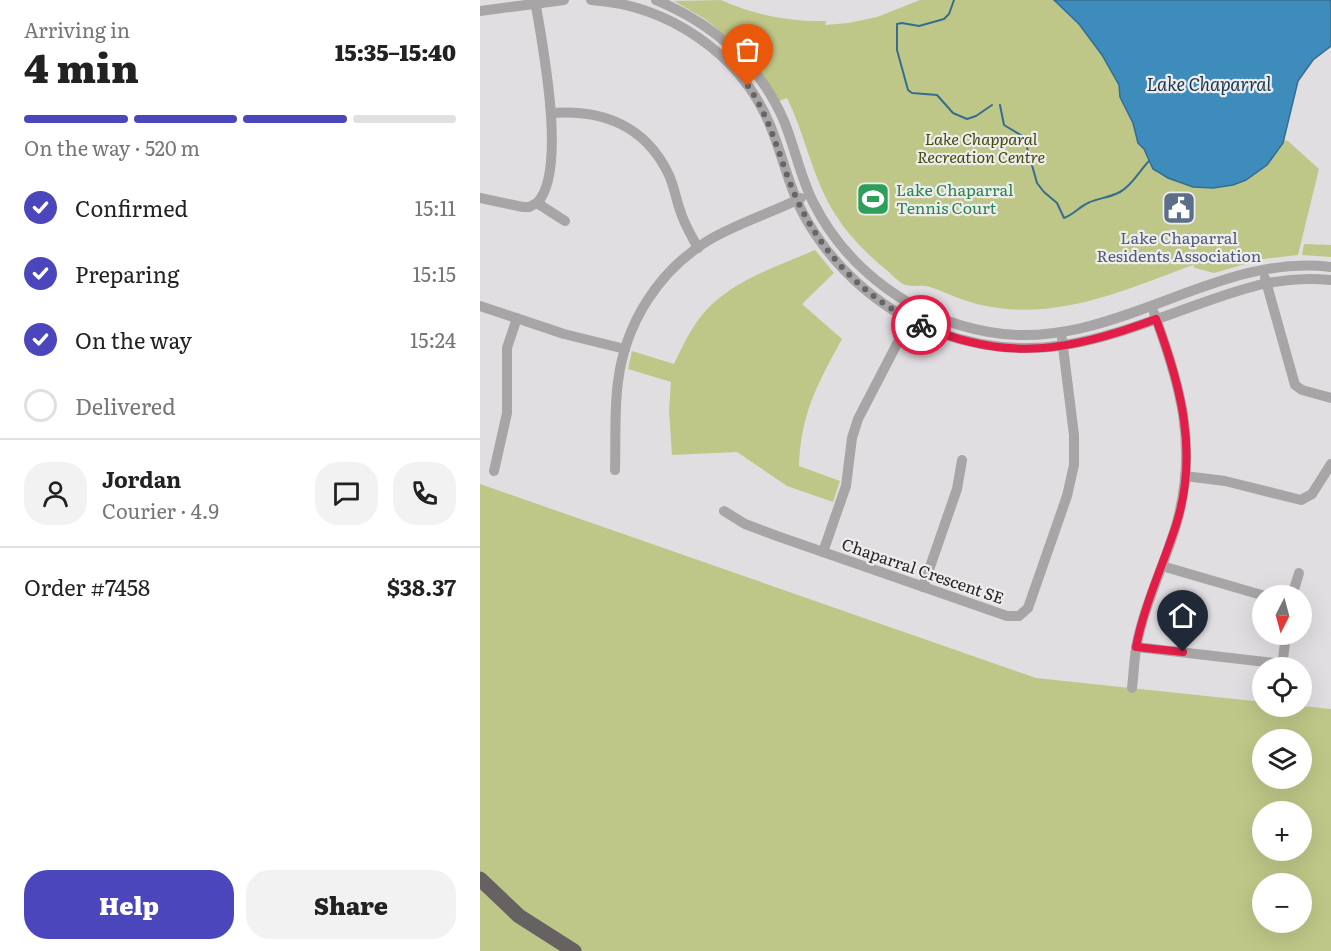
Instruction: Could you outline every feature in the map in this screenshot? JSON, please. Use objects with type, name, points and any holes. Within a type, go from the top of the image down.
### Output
[{"type":"highway","points":[[480,872],[511,909]]},
{"type":"highway","points":[[480,879],[531,925],[574,951]]},
{"type":"street","points":[[480,11],[564,0]]},
{"type":"street","points":[[591,0],[623,4],[652,13],[679,25],[705,42],[742,79],[767,117],[797,200],[814,232],[841,266],[869,292],[909,319],[947,335],[989,346],[1024,349],[1063,347],[1102,338],[1266,282],[1302,278],[1331,280]]},
{"type":"street","points":[[652,13],[657,0],[709,28],[731,47],[753,70],[779,110],[809,194],[827,226],[856,262],[886,288],[915,307],[959,325],[990,332],[1026,335],[1061,333],[1097,326],[1231,278],[1263,270],[1298,265],[1331,267]]},
{"type":"street","points":[[480,198],[530,207],[537,203],[544,194],[552,158],[553,130],[535,2]]},
{"type":"street","points":[[551,113],[583,113],[604,117],[623,125],[646,141],[665,168],[684,220],[698,248]]},
{"type":"street","points":[[615,470],[617,392],[625,349],[637,318],[650,296],[669,273],[698,248],[727,231],[809,194]]},
{"type":"street","points":[[537,203],[565,221]]},
{"type":"street","points":[[1263,270],[1295,385],[1302,390],[1331,398]]},
{"type":"street","points":[[480,306],[570,336],[625,349]]},
{"type":"street","name":"Chaparral Crescent SE","points":[[915,307],[856,422],[846,486],[823,552],[1008,616],[1020,616],[1028,608],[1067,496],[1074,465],[1074,435],[1061,333]]},
{"type":"street","points":[[1132,688],[1140,631],[1177,522],[1185,476],[1187,440],[1184,408],[1175,372],[1152,307]]},
{"type":"street","points":[[494,471],[507,413],[507,348],[517,318]]},
{"type":"street","points":[[923,587],[957,489],[962,460]]},
{"type":"street","points":[[1185,476],[1225,481],[1301,500],[1312,494],[1331,464]]},
{"type":"street","points":[[724,511],[745,524],[823,552]]},
{"type":"street","points":[[1162,566],[1252,592]]},
{"type":"street","points":[[1295,585],[1299,573]]},
{"type":"street","points":[[1136,647],[1252,662]]},
{"type":"green space","name":"Lake Chapparal Recreation Centre","points":[[721,0],[759,14],[785,19],[826,21],[825,25],[877,17],[920,0],[1054,0],[1079,24],[1096,45],[1119,85],[1120,98],[1133,123],[1138,143],[1144,149],[1153,169],[1159,174],[1193,187],[1233,185],[1246,180],[1267,165],[1284,140],[1319,169],[1298,255],[1263,259],[1214,273],[1195,268],[1193,265],[1090,301],[1036,309],[1009,309],[981,305],[930,287],[903,284],[863,249],[835,214],[817,178],[787,98],[779,101],[736,44],[705,19],[674,1]]},
{"type":"green space","points":[[1304,244],[1331,245],[1331,257],[1302,255]]},
{"type":"green space","points":[[815,250],[834,273],[802,304],[842,339],[812,400],[803,430],[799,466],[840,481],[833,502],[787,486],[737,452],[672,455],[669,410],[671,382],[628,369],[632,351],[674,364],[694,327],[713,303],[754,276]]},
{"type":"green space","points":[[480,484],[1036,678],[1252,701],[1252,717],[1312,717],[1312,707],[1331,709],[1331,951],[480,951]]},
{"type":"water","name":"Lake Chaparral","points":[[1054,0],[1331,0],[1331,46],[1313,60],[1298,81],[1283,143],[1267,165],[1246,180],[1233,185],[1213,188],[1193,187],[1168,178],[1153,169],[1144,149],[1138,143],[1133,123],[1120,97],[1119,85],[1102,55],[1079,24]]},
{"type":"waterway","points":[[954,0],[949,14],[944,19],[919,26],[897,24],[897,50],[908,90],[912,93],[937,95],[953,113],[967,119],[992,105]]},
{"type":"waterway","points":[[1000,105],[1004,125],[1024,137],[1037,183],[1057,203],[1064,218],[1088,203],[1125,189],[1149,161]]},
{"type":"way so far","points":[[748,86],[767,117],[798,203],[830,254],[861,286],[903,316],[921,325]]},
{"type":"place","name":"Lake Chaparral Tennis Court","points":[[873,199]]},
{"type":"place","name":"Lake Chaparral Residents Association","points":[[1179,208]]},
{"type":"route","points":[[921,325],[972,342],[1005,348],[1033,349],[1084,343],[1156,319],[1175,372],[1181,398],[1187,431],[1187,467],[1177,522],[1136,647],[1183,652]]}]
